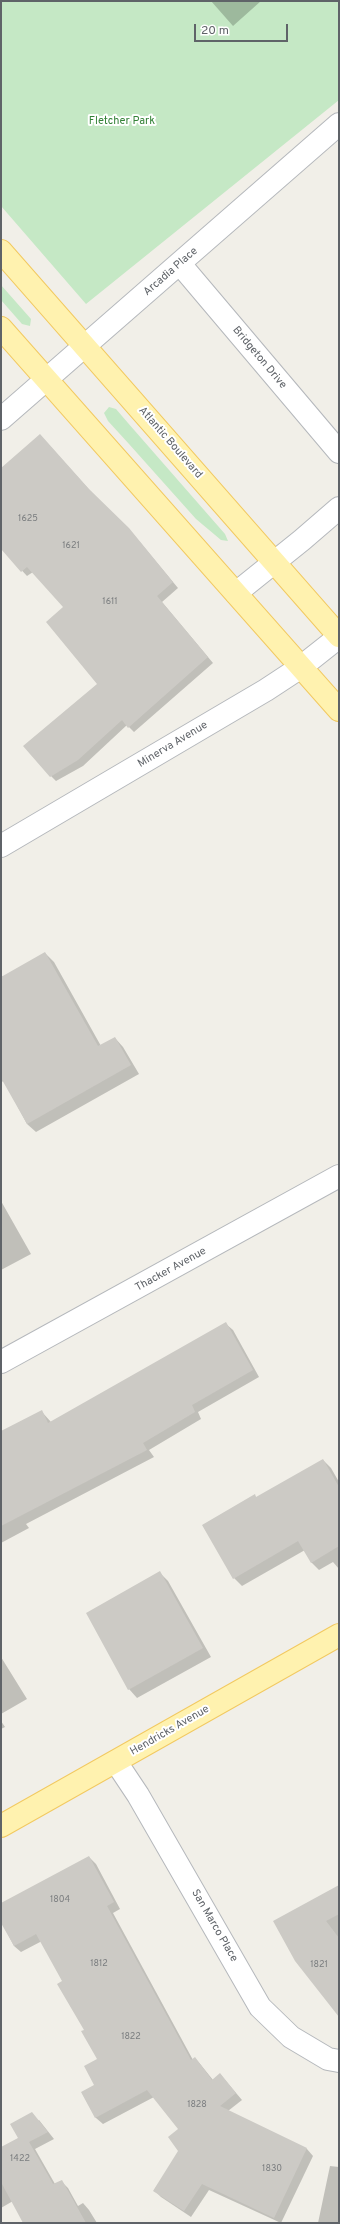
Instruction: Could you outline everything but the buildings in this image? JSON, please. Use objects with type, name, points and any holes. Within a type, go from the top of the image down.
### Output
[{"type":"main road","name":"Atlantic Boulevard","points":[[1,251],[339,636]]},
{"type":"main road","points":[[1,328],[339,710]]},
{"type":"main road","name":"Hendricks Avenue","points":[[1,1826],[339,1635]]},
{"type":"street","name":"Arcadia Place","points":[[1,419],[339,124]]},
{"type":"street","name":"Bridgeton Drive","points":[[180,264],[339,452]]},
{"type":"street","points":[[236,593],[339,508]]},
{"type":"street","name":"Minerva Avenue","points":[[1,846],[252,698],[301,666],[339,636]]},
{"type":"street","name":"Thacker Avenue","points":[[1,1362],[339,1176]]},
{"type":"street","name":"San Marco Place","points":[[116,1762],[138,1794],[260,2006],[291,2037],[328,2059],[339,2061]]},
{"type":"green space","name":"Fletcher Park","points":[[1,1],[339,1],[339,100],[86,304],[1,206]]},
{"type":"green space","points":[[1,285],[31,319],[30,326],[22,324],[1,300]]},
{"type":"green space","points":[[109,407],[116,409],[225,534],[228,541],[221,540],[196,519],[108,421],[104,413]]}]
